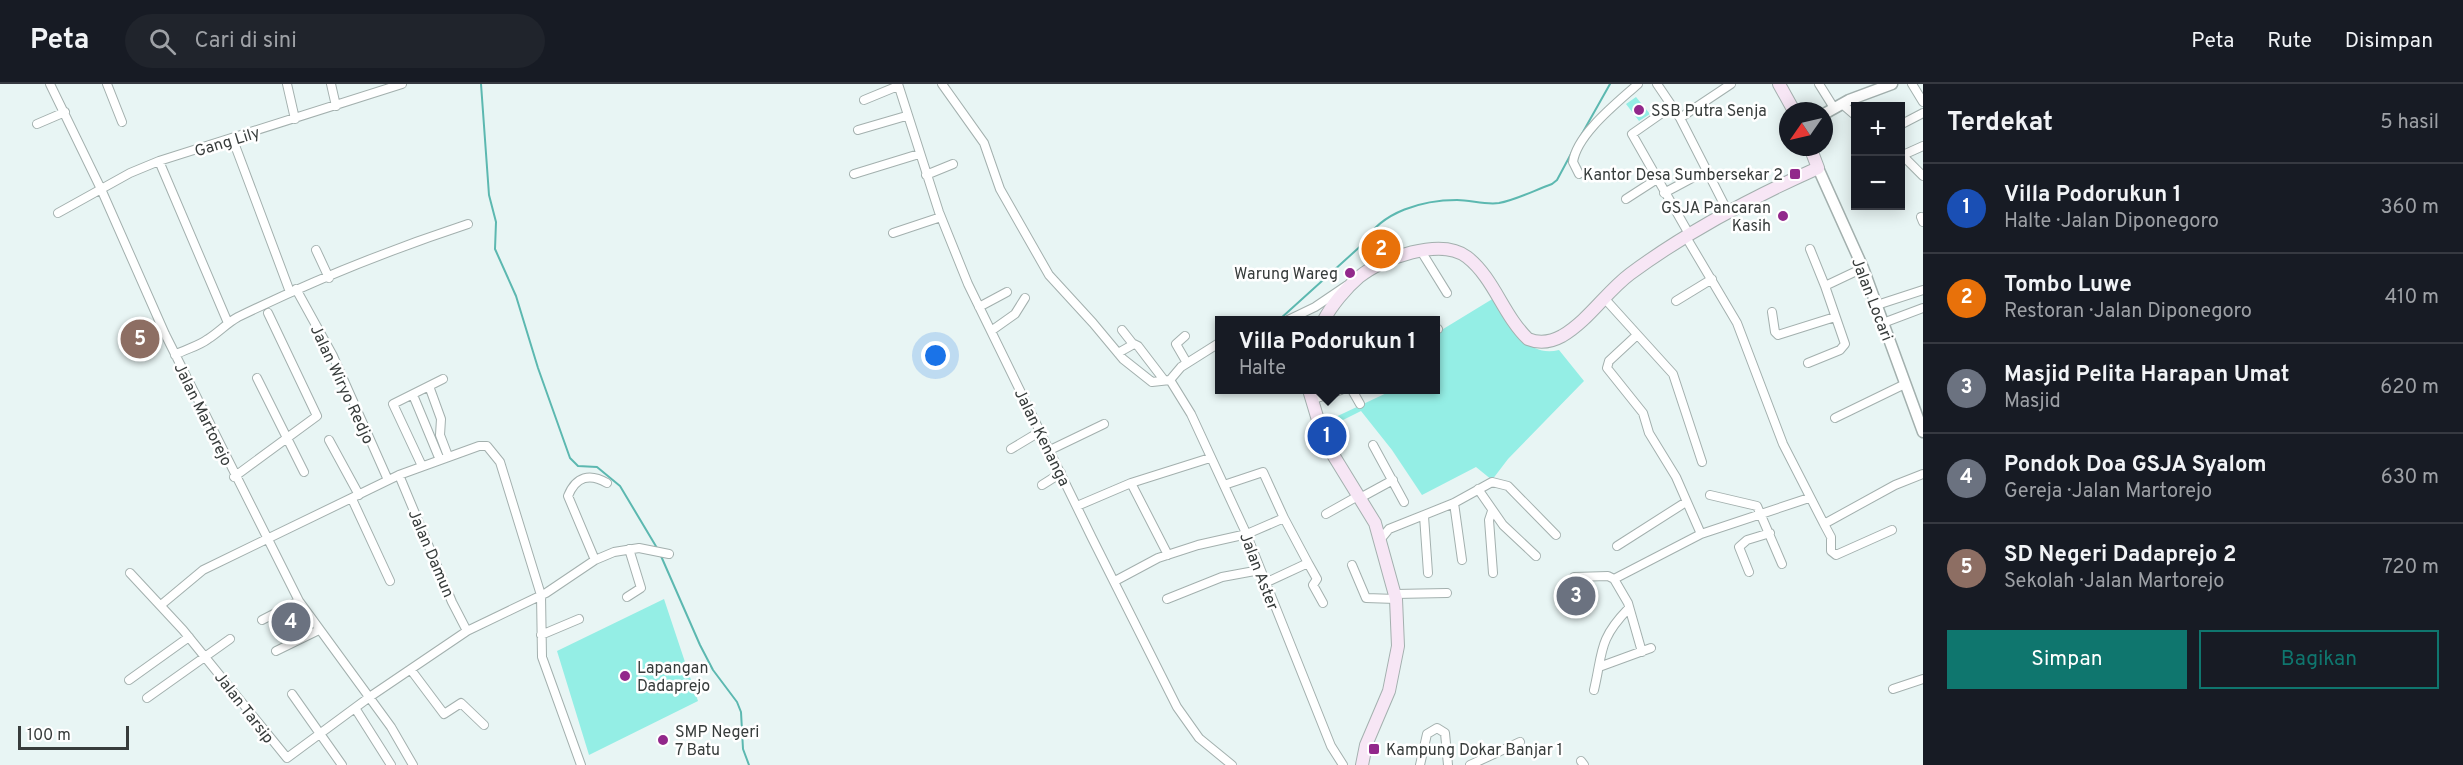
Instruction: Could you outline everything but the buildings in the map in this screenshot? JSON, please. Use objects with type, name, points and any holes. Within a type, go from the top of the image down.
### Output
[{"type":"main road","points":[[1779,84],[1789,102]]},
{"type":"main road","points":[[1328,316],[1352,284],[1380,264],[1421,251],[1443,248],[1468,258],[1481,272],[1518,328],[1528,339],[1541,343],[1560,337],[1605,299],[1627,276],[1688,235],[1728,212],[1818,168],[1813,156]]},
{"type":"main road","points":[[1310,395],[1324,440],[1376,523],[1396,596],[1398,646],[1389,691],[1366,745],[1362,765]]},
{"type":"street","name":"Jalan Martorejo","points":[[50,84],[101,189],[175,355],[234,477],[299,601],[413,765]]},
{"type":"street","points":[[107,84],[122,122]]},
{"type":"street","points":[[287,84],[296,119]]},
{"type":"street","points":[[331,84],[336,106]]},
{"type":"street","name":"Gang Lily","points":[[58,213],[159,161],[233,140],[402,84]]},
{"type":"street","points":[[942,84],[984,143],[1000,189],[1049,275],[1118,353],[1149,381],[1156,383],[1167,380],[1187,363],[1215,346]]},
{"type":"street","points":[[1579,174],[1573,162],[1578,149],[1597,122],[1638,84]]},
{"type":"street","points":[[1657,84],[1680,118],[1728,212]]},
{"type":"street","points":[[1680,118],[1731,84]]},
{"type":"street","points":[[1819,84],[1829,102]]},
{"type":"street","points":[[1833,109],[1892,84]]},
{"type":"street","points":[[1912,84],[1923,102]]},
{"type":"street","points":[[864,100],[898,85]]},
{"type":"street","name":"Jalan Kenanga","points":[[898,85],[906,116],[941,217],[979,307],[1077,507],[1115,580],[1162,680],[1189,726],[1210,748],[1232,765]]},
{"type":"street","points":[[1672,106],[1633,132],[1636,141],[1742,334],[1763,396],[1809,498],[1831,537],[1831,551],[1836,555],[1892,530]]},
{"type":"street","points":[[1833,109],[1851,114]]},
{"type":"street","points":[[37,124],[65,112]]},
{"type":"street","points":[[1905,122],[1923,113]]},
{"type":"street","points":[[858,130],[906,116]]},
{"type":"street","name":"Jalan Wiryo Redjo","points":[[233,140],[293,290],[333,356],[388,480]]},
{"type":"street","points":[[1905,153],[1923,146]]},
{"type":"street","points":[[854,174],[919,154]]},
{"type":"street","points":[[1904,156],[1923,176]]},
{"type":"street","points":[[159,161],[228,323]]},
{"type":"street","points":[[926,175],[953,164]]},
{"type":"street","name":"Jalan Locari","points":[[1818,168],[1863,268],[1923,432]]},
{"type":"street","points":[[1664,193],[1707,170]]},
{"type":"street","points":[[1626,200],[1657,179]]},
{"type":"street","points":[[892,233],[941,217]]},
{"type":"street","points":[[175,355],[206,341],[228,323],[293,290],[329,278],[381,254],[468,224]]},
{"type":"street","points":[[1808,363],[1844,348],[1844,340],[1810,249]]},
{"type":"street","points":[[316,250],[329,278]]},
{"type":"street","points":[[1421,251],[1446,293]]},
{"type":"street","points":[[1825,286],[1863,268]]},
{"type":"street","points":[[1676,301],[1712,279]]},
{"type":"street","points":[[1297,316],[1352,284]]},
{"type":"street","points":[[1877,304],[1923,290]]},
{"type":"street","points":[[979,307],[1007,292]]},
{"type":"street","points":[[991,331],[1015,314],[1025,298]]},
{"type":"street","points":[[1605,299],[1672,374],[1702,462]]},
{"type":"street","points":[[1883,323],[1923,308]]},
{"type":"street","points":[[1772,312],[1775,333],[1778,335],[1835,316]]},
{"type":"street","points":[[234,477],[286,436],[315,418],[318,413],[268,313]]},
{"type":"street","name":"Jalan Aster","points":[[1122,330],[1167,380],[1191,414],[1247,534],[1338,763]]},
{"type":"street","points":[[1637,335],[1609,362],[1607,368],[1642,413],[1649,432],[1676,477],[1701,534]]},
{"type":"street","points":[[1185,336],[1176,344],[1187,363]]},
{"type":"street","points":[[1118,353],[1133,344]]},
{"type":"street","points":[[257,378],[304,472]]},
{"type":"street","points":[[422,466],[393,403],[443,379]]},
{"type":"street","points":[[1835,418],[1905,384]]},
{"type":"street","points":[[429,386],[441,419],[440,435],[444,458]]},
{"type":"street","points":[[413,394],[444,458]]},
{"type":"street","points":[[1354,394],[1360,404]]},
{"type":"street","points":[[1050,450],[1104,424]]},
{"type":"street","points":[[1011,449],[1041,431]]},
{"type":"street","points":[[329,440],[356,497],[390,581]]},
{"type":"street","points":[[1372,445],[1404,502]]},
{"type":"street","points":[[161,605],[203,570],[267,538],[399,475],[479,446],[487,446],[500,462],[541,595],[542,657],[581,765]]},
{"type":"street","points":[[1077,507],[1131,483],[1210,458]]},
{"type":"street","points":[[1224,485],[1263,472],[1284,518],[1317,579],[1313,585],[1323,603]]},
{"type":"street","points":[[1042,485],[1061,473]]},
{"type":"street","points":[[1824,524],[1895,485],[1923,474]]},
{"type":"street","name":"Jalan Damun","points":[[399,475],[452,602],[467,631]]},
{"type":"street","points":[[595,560],[568,495],[576,483],[586,477],[595,477],[607,483]]},
{"type":"street","points":[[1326,514],[1393,480]]},
{"type":"street","points":[[1380,540],[1389,530],[1454,503],[1492,482],[1508,486],[1556,535]]},
{"type":"street","points":[[1131,483],[1168,555]]},
{"type":"street","points":[[1479,489],[1492,511],[1511,534],[1536,556]]},
{"type":"street","points":[[1710,495],[1755,504],[1782,564]]},
{"type":"street","points":[[1614,579],[1701,534],[1809,498]]},
{"type":"street","points":[[1617,546],[1686,502]]},
{"type":"street","points":[[1454,503],[1462,560]]},
{"type":"street","points":[[1492,511],[1489,520],[1493,573]]},
{"type":"street","points":[[1424,516],[1428,573]]},
{"type":"street","points":[[1115,580],[1168,555],[1247,534],[1284,518]]},
{"type":"street","points":[[1376,523],[1389,530]]},
{"type":"street","points":[[1749,572],[1739,547],[1747,540],[1770,533]]},
{"type":"street","points":[[627,597],[641,588],[629,549]]},
{"type":"street","name":"Jalan Tarsip","points":[[130,573],[189,637],[283,755],[291,757],[368,698],[467,631],[541,595],[595,560],[629,549],[653,549],[666,553]]},
{"type":"street","points":[[1265,583],[1308,562]]},
{"type":"street","points":[[1352,565],[1366,597],[1447,593]]},
{"type":"street","points":[[1167,599],[1222,577],[1260,570]]},
{"type":"street","points":[[1574,577],[1608,576],[1614,579],[1626,599],[1642,652]]},
{"type":"street","points":[[262,620],[299,601]]},
{"type":"street","points":[[1594,690],[1599,657],[1606,634],[1628,609]]},
{"type":"street","points":[[541,635],[579,619]]},
{"type":"street","points":[[276,651],[319,630]]},
{"type":"street","points":[[129,680],[189,637]]},
{"type":"street","points":[[147,698],[230,639]]},
{"type":"street","points":[[1599,667],[1651,648]]},
{"type":"street","points":[[411,670],[444,714],[448,714],[461,703],[484,725]]},
{"type":"street","points":[[1893,689],[1923,679]]},
{"type":"street","points":[[292,694],[322,733],[342,765]]},
{"type":"street","points":[[355,708],[391,765]]},
{"type":"street","points":[[1420,765],[1427,734],[1437,728],[1445,733],[1448,765]]},
{"type":"street","points":[[1470,765],[1520,742]]},
{"type":"shaded area","name":"SSB Putra Senja","points":[[1636,97],[1650,114],[1639,121],[1626,104]]},
{"type":"shaded area","points":[[1494,298],[1513,328],[1528,344],[1536,349],[1559,350],[1584,381],[1508,459],[1492,480],[1476,467],[1422,495],[1392,450],[1361,411],[1329,427],[1327,421],[1384,394],[1440,394],[1440,331]]},
{"type":"shaded area","name":"Lapangan Dadaprejo","points":[[664,599],[698,701],[589,755],[557,651]]},
{"type":"waterway","points":[[481,84],[489,195],[496,222],[495,249],[516,296],[538,368],[570,458],[578,466],[597,467],[620,486],[657,548]]},
{"type":"waterway","points":[[1579,139],[1610,84]]},
{"type":"waterway","points":[[1283,316],[1392,215],[1431,202],[1457,200],[1483,203],[1505,202],[1552,184],[1557,180],[1572,152]]},
{"type":"waterway","points":[[661,556],[713,670],[737,702],[741,712],[743,749],[749,765]]},
{"type":"place","name":"SSB Putra Senja","points":[[1639,110]]},
{"type":"place","name":"Kantor Desa Sumbersekar 2","points":[[1795,174]]},
{"type":"place","name":"GSJA Pancaran Kasih","points":[[1783,216]]},
{"type":"place","name":"Tombo Luwe","points":[[1381,249]]},
{"type":"place","name":"Warung Wareg","points":[[1350,273]]},
{"type":"place","name":"SD Negeri Dadaprejo 2","points":[[140,339]]},
{"type":"place","name":"Villa Podorukun 1","points":[[1327,436]]},
{"type":"place","name":"Masjid Pelita Harapan Umat","points":[[1576,596]]},
{"type":"place","name":"Pondok Doa GSJA Syalom","points":[[291,622]]},
{"type":"place","name":"Lapangan Dadaprejo","points":[[625,676]]},
{"type":"place","name":"SMP Negeri 7 Batu","points":[[663,740]]},
{"type":"place","name":"Kampung Dokar Banjar 1","points":[[1374,749]]}]
